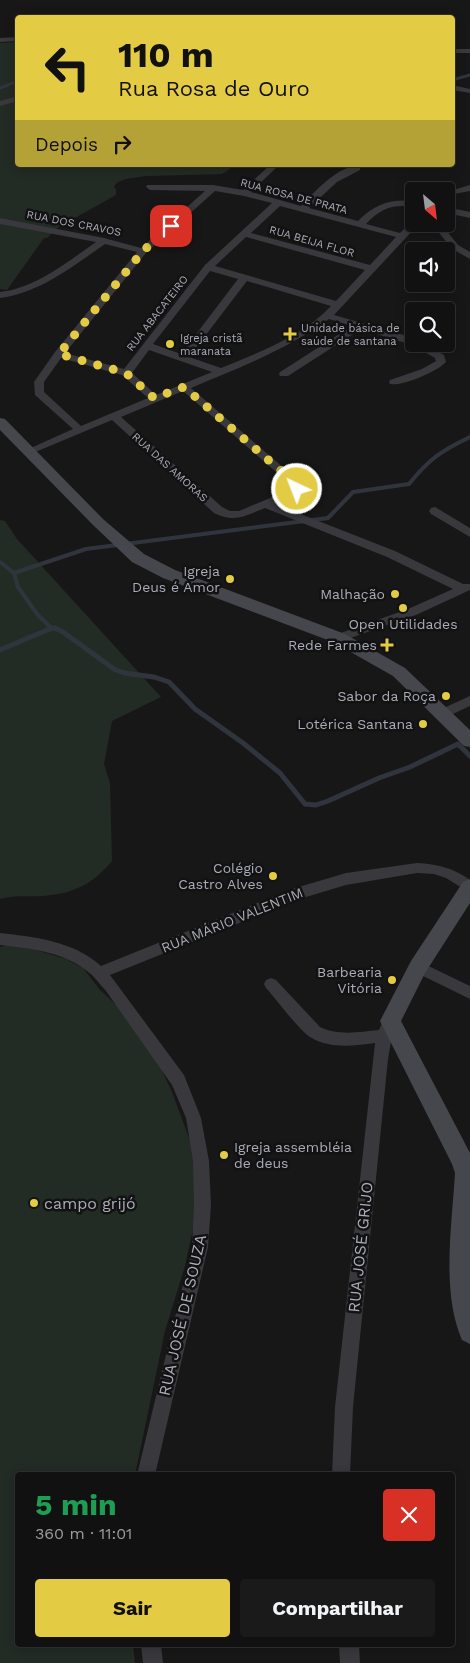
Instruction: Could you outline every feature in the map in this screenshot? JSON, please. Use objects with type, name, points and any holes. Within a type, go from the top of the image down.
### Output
[{"type":"main road","points":[[0,422],[98,522],[146,564],[339,638],[399,672],[470,741]]},
{"type":"main road","points":[[470,887],[418,967],[387,1028],[465,1157],[462,1292],[470,1332]]},
{"type":"street","points":[[0,40],[15,40]]},
{"type":"street","points":[[455,51],[470,51]]},
{"type":"street","points":[[455,88],[470,91]]},
{"type":"street","points":[[0,104],[15,99]]},
{"type":"street","points":[[245,193],[272,167]]},
{"type":"street","points":[[302,210],[333,180],[345,172],[357,168]]},
{"type":"street","name":"RUA ROSA DE PRATA","points":[[150,187],[213,188],[245,193],[401,236]]},
{"type":"street","points":[[79,429],[39,393],[39,382],[59,354],[143,251],[213,188]]},
{"type":"street","points":[[455,191],[470,188]]},
{"type":"street","name":"RUA ABACATEIRO","points":[[126,373],[208,267],[278,203]]},
{"type":"street","points":[[360,225],[372,212],[382,206],[405,203]]},
{"type":"street","points":[[455,212],[470,214]]},
{"type":"street","name":"RUA DOS CRAVOS","points":[[0,221],[104,241],[143,251]]},
{"type":"street","points":[[29,451],[184,387],[302,334],[339,305],[405,232]]},
{"type":"street","points":[[443,232],[455,247],[470,256]]},
{"type":"street","name":"RUA BEIJA FLOR","points":[[245,234],[372,270]]},
{"type":"street","points":[[0,295],[14,295],[29,288],[104,241]]},
{"type":"street","points":[[208,267],[339,305]]},
{"type":"street","points":[[184,357],[244,278]]},
{"type":"street","points":[[327,316],[405,338]]},
{"type":"street","points":[[284,374],[360,326]]},
{"type":"street","points":[[148,346],[220,371]]},
{"type":"street","points":[[394,382],[426,371],[441,362],[440,357],[431,352]]},
{"type":"street","points":[[59,354],[126,373],[154,398]]},
{"type":"street","points":[[184,387],[295,483],[297,489],[292,494],[241,514],[228,515]]},
{"type":"street","name":"RUA DAS AMORAS","points":[[114,416],[218,510],[228,515]]},
{"type":"street","points":[[266,505],[391,554],[466,587]]},
{"type":"street","points":[[435,511],[470,533]]},
{"type":"street","points":[[339,638],[412,612],[466,587]]},
{"type":"street","points":[[442,714],[470,701]]},
{"type":"street","name":"RUA MÁRIO VALENTIM","points":[[100,973],[292,895],[346,879],[417,868],[434,869],[451,874],[470,887]]},
{"type":"street","points":[[0,939],[57,947],[81,958],[100,973]]},
{"type":"street","points":[[418,967],[470,993]]},
{"type":"street","name":"RUA JOSÉ DE SOUZA","points":[[100,973],[178,1080],[194,1118],[200,1152],[203,1219],[200,1247],[147,1472]]},
{"type":"street","points":[[271,984],[315,1032],[324,1037],[335,1039],[387,1028]]},
{"type":"street","name":"RUA JOSÉ GRIJO","points":[[341,1472],[349,1358],[377,1087],[387,1028]]},
{"type":"street","points":[[151,1647],[153,1663]]},
{"type":"street","points":[[349,1647],[350,1663]]},
{"type":"shaded area","points":[[15,42],[15,167],[233,167],[222,174],[146,176],[118,182],[114,186],[116,195],[57,228],[47,238],[44,238],[7,290],[0,289],[0,43]]},
{"type":"shaded area","points":[[0,520],[5,521],[17,539],[161,697],[112,721],[104,764],[110,783],[112,861],[90,882],[73,890],[53,895],[0,899]]},
{"type":"shaded area","points":[[8,945],[33,949],[66,959],[83,968],[100,990],[126,1014],[158,1062],[172,1092],[196,1157],[197,1210],[185,1266],[165,1331],[136,1472],[15,1472],[15,1647],[133,1647],[135,1663],[0,1663],[0,947]]},
{"type":"waterway","points":[[455,79],[470,75]]},
{"type":"waterway","points":[[0,88],[15,82]]},
{"type":"waterway","points":[[14,573],[86,549],[328,518],[353,492],[409,484],[436,456],[470,437]]},
{"type":"waterway","points":[[0,562],[14,573]]},
{"type":"waterway","points":[[14,573],[18,587],[37,614],[49,626],[58,630]]},
{"type":"waterway","points":[[0,650],[52,628]]},
{"type":"waterway","points":[[49,630],[53,628]]},
{"type":"waterway","points":[[55,628],[114,669],[124,673],[154,677],[169,682],[195,709],[243,743],[280,773],[305,804],[316,805],[328,801],[379,778],[410,767],[458,744],[470,756]]},
{"type":"place","name":"Unidade básica de saúde de santana","points":[[290,334]]},
{"type":"place","name":"Igreja cristã maranata","points":[[170,344]]},
{"type":"place","name":"Igreja Deus é Amor","points":[[230,579]]},
{"type":"place","name":"Malhação","points":[[395,594]]},
{"type":"place","name":"Open Utilidades","points":[[403,608]]},
{"type":"place","name":"Rede Farmes","points":[[387,645]]},
{"type":"place","name":"Sabor da Roça","points":[[446,696]]},
{"type":"place","name":"Lotérica Santana","points":[[423,724]]},
{"type":"place","name":"Colégio Castro Alves","points":[[273,876]]},
{"type":"place","name":"Barbearia Vitória","points":[[392,980]]},
{"type":"place","name":"Igreja assembléia de deus","points":[[224,1155]]},
{"type":"place","name":"campo grijó","points":[[34,1203]]},
{"type":"route","points":[[171,226],[143,251],[59,354],[126,373],[154,398],[184,387],[295,483],[297,489]]}]
